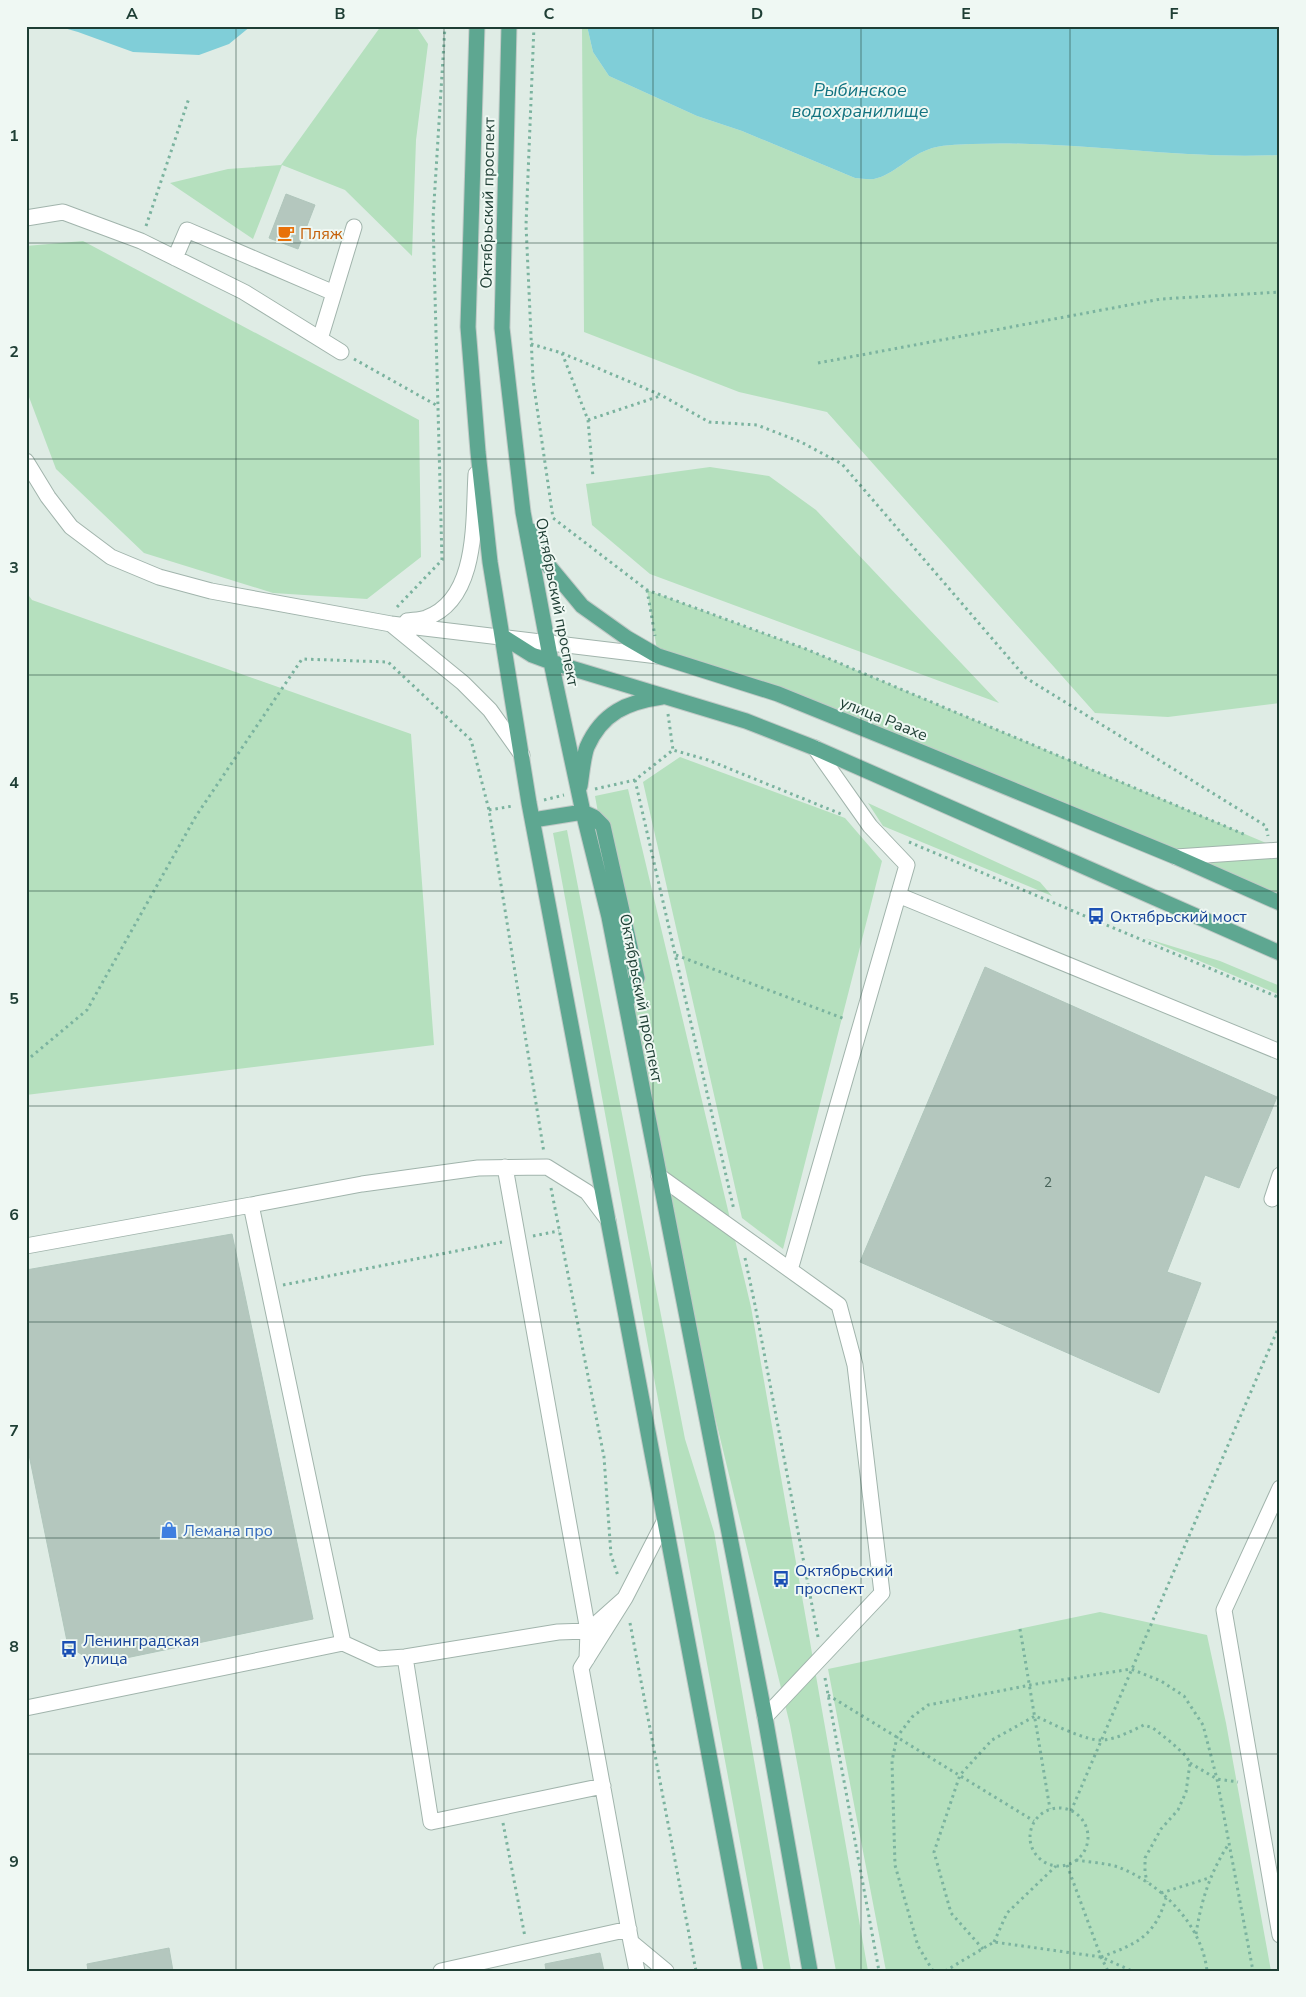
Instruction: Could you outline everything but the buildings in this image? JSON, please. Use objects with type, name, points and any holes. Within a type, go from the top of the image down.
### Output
[{"type":"main road","name":"Октябрьский проспект","points":[[477,26],[468,327],[478,452],[490,562],[533,820],[750,1971]]},
{"type":"main road","name":"Октябрьский проспект","points":[[509,26],[502,328],[523,512],[547,642],[578,792],[583,812],[594,817],[603,826],[637,978],[626,1004],[765,1717],[810,1971]]},
{"type":"main road","name":"улица Раахе","points":[[523,512],[548,566],[582,606],[627,638],[658,656],[787,698],[1176,857],[1280,902]]},
{"type":"main road","points":[[502,636],[532,655],[551,662],[746,721],[815,748],[1280,953]]},
{"type":"main road","points":[[578,792],[587,748],[600,725],[617,710],[641,700],[666,697]]},
{"type":"main road","points":[[533,820],[583,812]]},
{"type":"street","points":[[26,218],[63,212],[141,241],[244,292],[341,352]]},
{"type":"street","points":[[320,339],[354,227]]},
{"type":"street","points":[[175,258],[187,230],[334,293]]},
{"type":"street","points":[[392,618],[426,618],[447,606],[461,586],[469,566],[478,452]]},
{"type":"street","points":[[26,461],[48,496],[71,527],[111,557],[158,577],[211,592],[502,636],[658,656]]},
{"type":"street","points":[[392,618],[490,710],[522,755]]},
{"type":"street","points":[[790,1270],[907,865],[870,826],[815,748]]},
{"type":"street","points":[[1176,857],[1275,847]]},
{"type":"street","points":[[898,894],[1280,1052]]},
{"type":"street","points":[[505,1167],[588,1631],[587,1659]]},
{"type":"street","points":[[26,1246],[362,1184],[478,1168],[547,1167],[587,1192],[608,1220]]},
{"type":"street","points":[[1272,1199],[1280,1175]]},
{"type":"street","points":[[659,1176],[839,1304],[855,1365],[882,1593],[765,1717]]},
{"type":"street","points":[[251,1205],[343,1643]]},
{"type":"street","points":[[1280,1488],[1224,1610],[1280,1935]]},
{"type":"street","points":[[636,1971],[581,1668],[625,1598],[664,1522]]},
{"type":"street","points":[[26,1708],[343,1643],[378,1659],[405,1657],[558,1632],[588,1631],[625,1598]]},
{"type":"street","points":[[405,1657],[431,1822],[603,1786]]},
{"type":"street","points":[[441,1971],[528,1952],[630,1935]]},
{"type":"street","points":[[630,1935],[666,1971]]},
{"type":"path","points":[[392,618],[442,560],[436,405],[433,219],[445,26]]},
{"type":"path","points":[[534,26],[534,67],[526,225],[533,380],[553,518],[647,590],[806,648],[1252,837]]},
{"type":"path","points":[[141,241],[189,98]]},
{"type":"path","points":[[818,363],[1161,299],[1280,292]]},
{"type":"path","points":[[531,344],[562,353],[661,395],[709,422],[757,425],[801,442],[842,464],[1026,678],[1266,826],[1275,847]]},
{"type":"path","points":[[341,352],[436,405]]},
{"type":"path","points":[[562,353],[588,420],[593,477]]},
{"type":"path","points":[[588,420],[661,395]]},
{"type":"path","points":[[647,590],[658,656]]},
{"type":"path","points":[[26,1061],[87,1010],[196,816],[302,659],[388,662],[472,740],[489,810],[547,1167],[604,1457],[611,1555],[625,1598],[696,1971]]},
{"type":"path","points":[[844,815],[708,760],[673,750],[635,780],[755,1305],[879,1971]]},
{"type":"path","points":[[907,841],[1280,998]]},
{"type":"path","points":[[676,955],[860,1024]]},
{"type":"path","points":[[268,1288],[559,1231]]},
{"type":"path","points":[[1070,1810],[1280,1324]]},
{"type":"path","points":[[1020,1629],[1050,1809]]},
{"type":"path","points":[[933,1971],[918,1946],[895,1865],[892,1761],[898,1737],[912,1717],[928,1705],[1030,1684],[1131,1669],[1161,1681],[1184,1696],[1203,1725],[1217,1779],[1253,1971]]},
{"type":"path","points":[[828,1695],[1034,1821]]},
{"type":"path","points":[[1035,1716],[1074,1733],[1100,1741],[1114,1738],[1144,1726],[1153,1728],[1186,1756],[1190,1763],[1217,1779],[1254,1784]]},
{"type":"path","points":[[983,1949],[951,1913],[934,1852],[960,1775],[992,1740],[1035,1716]]},
{"type":"path","points":[[1147,1882],[1144,1872],[1145,1858],[1161,1829],[1178,1810],[1186,1792],[1190,1763]]},
{"type":"path","points":[[500,1808],[528,1952]]},
{"type":"path","points":[[1050,1809],[1070,1810],[1079,1816],[1085,1824],[1087,1844],[1083,1853],[1076,1860],[1066,1865],[1056,1866],[1038,1858],[1030,1840],[1030,1830],[1034,1821],[1050,1809]]},
{"type":"path","points":[[1195,1935],[1200,1906],[1210,1878],[1228,1844]]},
{"type":"path","points":[[1076,1860],[1116,1867],[1147,1882],[1161,1893],[1180,1912],[1195,1935],[1206,1960],[1207,1971]]},
{"type":"path","points":[[1066,1865],[1108,1971]]},
{"type":"path","points":[[945,1971],[994,1942],[1008,1913],[1056,1866]]},
{"type":"path","points":[[1161,1893],[1210,1878]]},
{"type":"path","points":[[1101,1957],[1122,1949],[1151,1931],[1161,1914],[1166,1898]]},
{"type":"path","points":[[994,1942],[1101,1957],[1132,1971]]},
{"type":"green space","points":[[381,26],[416,26],[428,44],[416,140],[412,256],[345,190],[282,165],[253,239],[170,183],[228,169],[281,165]]},
{"type":"green space","points":[[582,26],[587,26],[593,52],[609,76],[697,116],[742,131],[855,178],[872,179],[881,177],[927,150],[938,147],[972,144],[1049,145],[1203,155],[1280,155],[1280,703],[1168,717],[1095,713],[827,412],[739,392],[584,332]]},
{"type":"green space","points":[[83,241],[419,420],[421,557],[367,599],[273,593],[144,553],[56,469],[26,389],[26,246]]},
{"type":"green space","points":[[710,467],[769,476],[816,510],[999,703],[650,574],[592,525],[586,484]]},
{"type":"green space","points":[[647,590],[806,649],[1280,849],[1280,903],[904,745],[658,656]]},
{"type":"green space","points":[[26,592],[32,600],[411,734],[434,1045],[26,1095]]},
{"type":"green space","points":[[680,757],[845,818],[882,861],[783,1249],[742,1218],[643,782]]},
{"type":"green space","points":[[628,789],[751,1307],[868,1971],[836,1971],[790,1725],[703,1368],[595,796]]},
{"type":"green space","points":[[868,803],[1040,882],[1052,896],[883,826]]},
{"type":"green space","points":[[567,830],[685,1439],[714,1532],[791,1971],[764,1971],[553,833]]},
{"type":"green space","points":[[1145,938],[1220,961],[1280,986],[1280,995]]},
{"type":"green space","points":[[1100,1612],[1207,1635],[1226,1723],[1271,1971],[886,1971],[828,1669]]},
{"type":"water","points":[[57,26],[251,26],[229,44],[199,55],[133,52]]},
{"type":"water","name":"Рыбинское водохранилище","points":[[587,26],[1280,26],[1280,155],[1203,155],[1049,145],[972,144],[938,147],[927,150],[881,177],[872,179],[855,178],[742,131],[697,116],[609,76],[593,52]]},
{"type":"place","name":"Пляж","points":[[286,233]]},
{"type":"place","name":"Октябрьский мост","points":[[1096,916]]},
{"type":"place","name":"Лемана про","points":[[169,1530]]},
{"type":"place","name":"Октябрьский проспект","points":[[781,1579]]},
{"type":"place","name":"Ленинградская улица","points":[[69,1649]]}]
